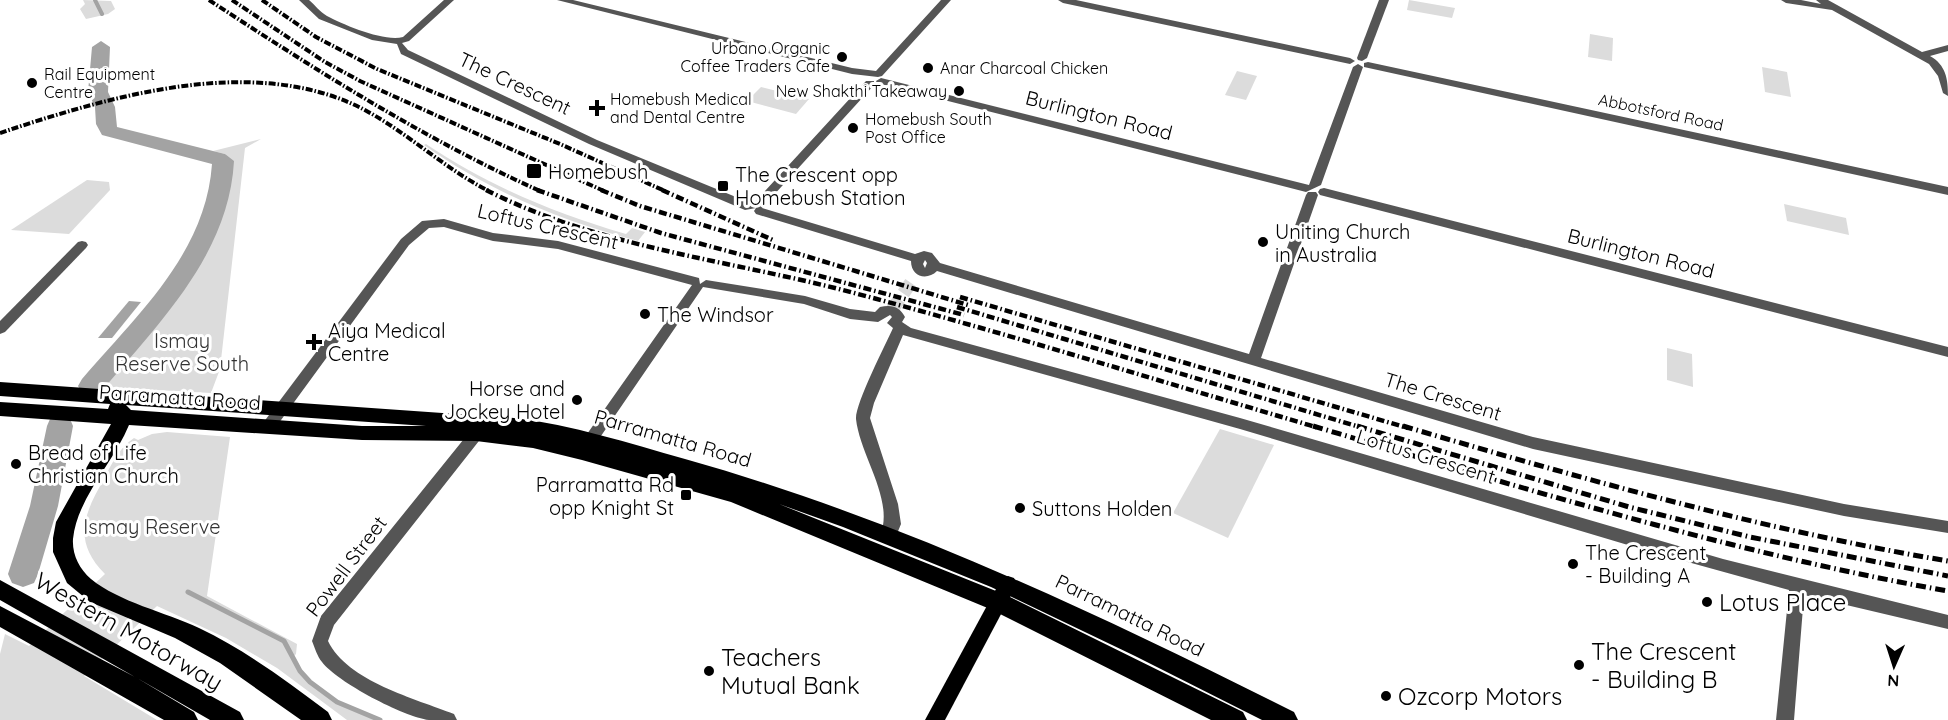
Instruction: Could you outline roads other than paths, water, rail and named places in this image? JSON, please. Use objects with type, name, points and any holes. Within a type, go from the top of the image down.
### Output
[{"type":"highway","name":"Parramatta Road","points":[[2,389],[280,410],[480,429],[532,440],[586,446],[768,490],[888,536],[1003,593],[1235,720]]},
{"type":"highway","points":[[2,389],[43,400],[110,406],[122,411],[117,431],[68,518],[63,538],[66,560],[82,585],[98,596],[147,615],[243,663],[320,720]]},
{"type":"highway","name":"Parramatta Road","points":[[0,409],[362,433],[480,429]]},
{"type":"highway","name":"Parramatta Road","points":[[586,446],[735,495],[1003,593],[1070,611],[1286,720]]},
{"type":"highway","name":"Western Motorway","points":[[0,589],[232,720]]},
{"type":"highway","points":[[0,616],[186,720]]},
{"type":"main road","points":[[935,720],[1003,593]]},
{"type":"street","name":"The Crescent","points":[[304,0],[322,17],[375,38],[401,42],[404,52],[566,129],[756,208],[917,269],[929,270],[935,266],[1567,452],[1863,513],[1948,527]]},
{"type":"street","points":[[401,42],[449,0]]},
{"type":"street","name":"Burlington Road","points":[[562,0],[1948,352]]},
{"type":"street","points":[[756,208],[946,0]]},
{"type":"street","name":"Abbotsford Road","points":[[1063,0],[1948,191]]},
{"type":"street","points":[[1254,359],[1359,63],[1384,0]]},
{"type":"street","points":[[1786,0],[1840,10]]},
{"type":"street","points":[[1821,0],[1936,64],[1946,77],[1948,93]]},
{"type":"street","points":[[1922,55],[1948,48]]},
{"type":"street","name":"Loftus Crescent","points":[[280,410],[405,242],[426,224],[444,223],[493,237],[558,245],[699,284],[805,300],[850,314],[878,317],[883,324],[895,317],[907,331],[1151,397],[1797,586],[1948,622]]},
{"type":"street","points":[[0,329],[82,244]]},
{"type":"street","points":[[586,446],[699,284]]},
{"type":"street","points":[[888,536],[893,524],[890,504],[863,418],[895,317]]},
{"type":"street","points":[[268,427],[280,410]]},
{"type":"street","name":"Powell Street","points":[[448,720],[377,691],[342,671],[328,659],[320,641],[327,621],[480,429]]},
{"type":"street","points":[[1785,720],[1797,586]]},
{"type":"waterway","points":[[95,0],[102,14]]},
{"type":"waterway","points":[[91,386],[155,311],[197,252],[212,221],[221,191],[223,161],[109,131],[106,124],[105,107],[98,92],[101,47]]},
{"type":"waterway","points":[[23,574],[44,506],[60,426]]},
{"type":"waterway","points":[[188,592],[284,641],[300,671],[310,682],[337,702],[380,720]]},
{"type":"tunnel","points":[[892,310],[914,278]]},
{"type":"railway","points":[[209,0],[371,102],[454,149],[540,191]]},
{"type":"railway","points":[[232,0],[325,62],[360,81],[604,191]]},
{"type":"railway","points":[[262,0],[316,37],[377,69],[560,144],[665,191]]},
{"type":"railway","points":[[0,133],[86,106],[132,95],[226,82],[272,84],[317,91],[359,107],[489,191]]},
{"type":"railway","points":[[486,190],[528,209],[615,238],[794,278],[899,305],[1319,428]]},
{"type":"railway","points":[[537,190],[661,233],[964,315]]},
{"type":"railway","points":[[601,190],[640,206],[968,305]]},
{"type":"railway","points":[[662,190],[775,241]]},
{"type":"railway","points":[[960,297],[1408,428]]},
{"type":"railway","points":[[957,307],[1363,428]]},
{"type":"railway","points":[[1313,426],[1628,518],[1787,558],[1948,591]]},
{"type":"railway","points":[[1357,426],[1629,507],[1750,537],[1948,576]]},
{"type":"railway","points":[[1403,426],[1606,484],[1742,519],[1948,561]]},
{"type":"place","name":"Urbano Organic Coffee Traders Cafe","points":[[842,57]]},
{"type":"place","name":"Anar Charcoal Chicken","points":[[928,68]]},
{"type":"place","name":"Rail Equipment Centre","points":[[32,83]]},
{"type":"place","name":"New Shakthi Takeaway","points":[[959,91]]},
{"type":"place","name":"Homebush Medical and Dental Centre","points":[[597,108]]},
{"type":"place","name":"Homebush South Post Office","points":[[853,128]]},
{"type":"place","name":"Homebush","points":[[534,171]]},
{"type":"place","name":"The Crescent opp Homebush Station","points":[[723,186]]},
{"type":"place","name":"Uniting Church in Australia","points":[[1263,242]]},
{"type":"place","name":"The Windsor","points":[[645,314]]},
{"type":"place","name":"Aiya Medical Centre","points":[[314,342]]},
{"type":"place","name":"Horse and Jockey Hotel","points":[[577,400]]},
{"type":"place","name":"Bread of Life Christian Church","points":[[16,464]]},
{"type":"place","name":"Parramatta Rd opp Knight St","points":[[686,495]]},
{"type":"place","name":"Suttons Holden","points":[[1020,508]]},
{"type":"place","name":"The Crescent - Building A","points":[[1573,564]]},
{"type":"place","name":"Lotus Place","points":[[1707,602]]},
{"type":"place","name":"The Crescent - Building B","points":[[1579,665]]},
{"type":"place","name":"Teachers Mutual Bank","points":[[709,671]]},
{"type":"place","name":"Ozcorp Motors","points":[[1386,696]]},
{"type":"park label","name":"Ismay Reserve South","points":[[182,352]]},
{"type":"park label","name":"Ismay Reserve","points":[[152,526]]}]
